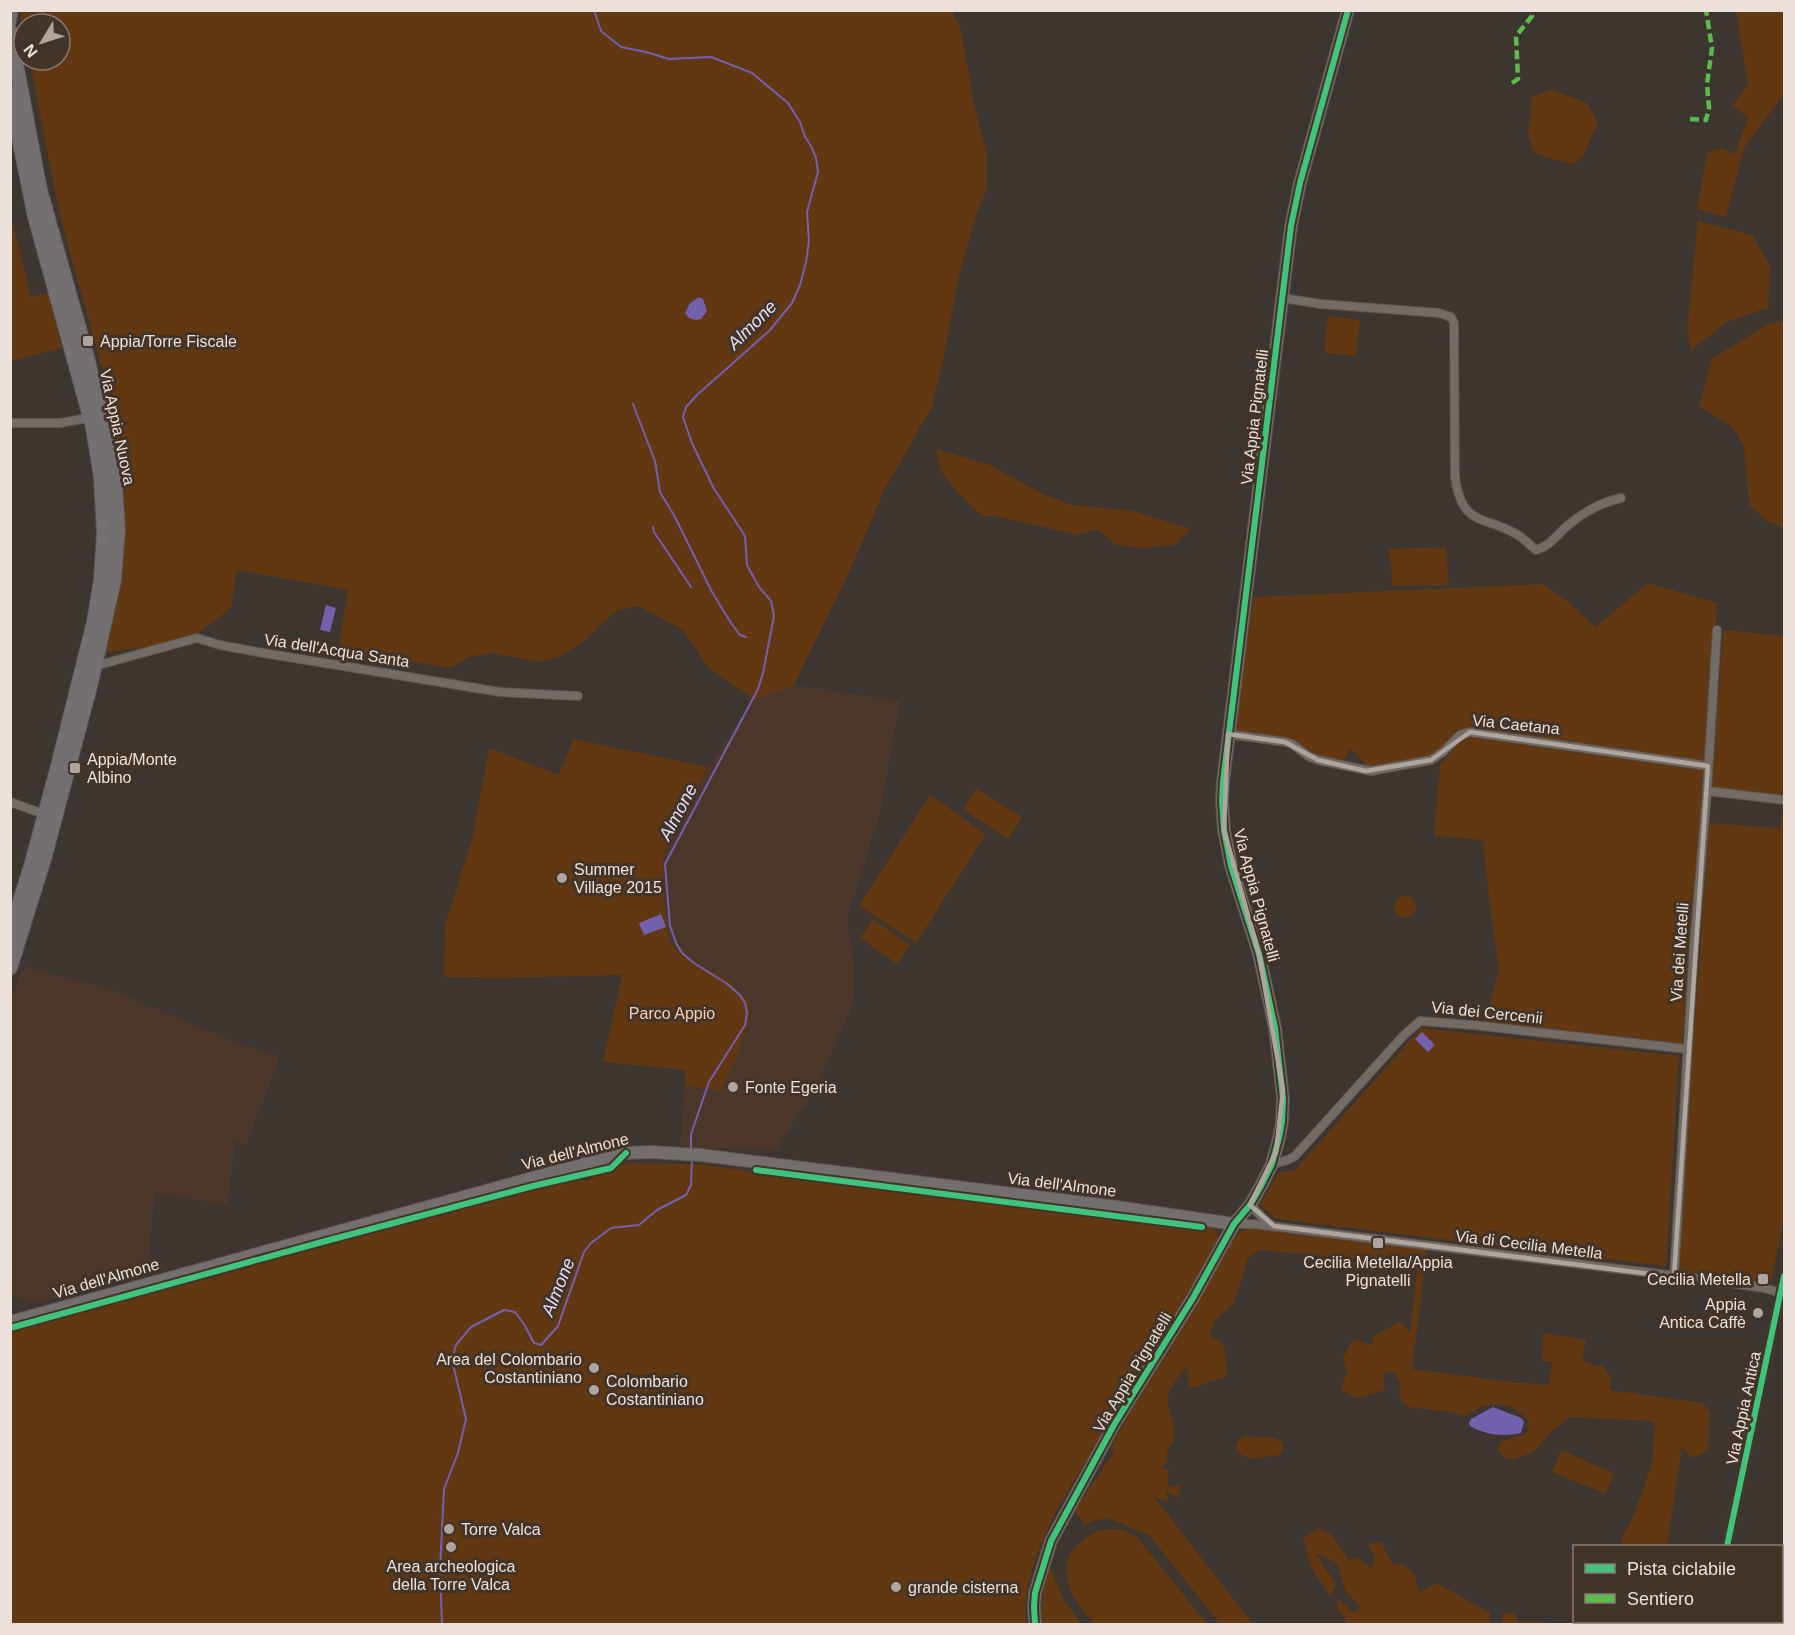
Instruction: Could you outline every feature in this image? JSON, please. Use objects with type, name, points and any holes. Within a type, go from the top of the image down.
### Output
[{"type":"main road","name":"Via Appia Pignatelli","points":[[1035,1624],[1035,1593],[1051,1541],[1115,1423],[1193,1298],[1234,1224],[1250,1205],[1272,1164],[1282,1122],[1283,1090],[1275,1028],[1259,954],[1231,866],[1224,830],[1222,792],[1289,237],[1298,191],[1348,10]]},
{"type":"main road","name":"Via Appia Nuova","points":[[10,31],[40,190],[96,416],[104,540],[101,580],[94,622],[32,903],[10,968]]},
{"type":"main road","name":"Via Appia Nuova","points":[[10,93],[35,217],[115,484],[118,523],[118,549],[114,580],[95,666],[50,816],[10,933]]},
{"type":"main road","name":"Via dell'Almone","points":[[10,1322],[626,1154],[651,1152],[700,1155],[1022,1197],[1117,1207],[1234,1224]]},
{"type":"street","points":[[10,31],[14,10]]},
{"type":"street","points":[[1282,298],[1439,313],[1451,317],[1454,323],[1456,489],[1460,500],[1471,514],[1483,522],[1520,536],[1536,550],[1545,548],[1589,508],[1621,498]]},
{"type":"street","points":[[10,423],[60,423],[96,416]]},
{"type":"street","name":"Via dei Metelli","points":[[1674,1277],[1694,947],[1717,630]]},
{"type":"street","name":"Via dell'Acqua Santa","points":[[95,666],[197,638],[231,647],[500,692],[578,696]]},
{"type":"street","name":"Via Caetana","points":[[1228,734],[1285,742],[1292,744],[1311,758],[1366,771],[1382,770],[1431,759],[1441,754],[1460,735],[1470,732],[1708,766]]},
{"type":"street","points":[[1707,791],[1785,800]]},
{"type":"street","points":[[10,802],[50,816]]},
{"type":"street","name":"Via dei Cercenii","points":[[1272,1164],[1295,1156],[1403,1036],[1420,1021],[1473,1024],[1688,1049]]},
{"type":"street","points":[[1250,1205],[1274,1227]]},
{"type":"street","name":"Via di Cecilia Metella","points":[[1234,1224],[1254,1224],[1738,1284],[1781,1293]]},
{"type":"street","name":"Via Appia Antica","points":[[1727,1545],[1785,1276]]},
{"type":"highlighted area","points":[[1470,732],[1708,766],[1674,1277],[1274,1226],[1250,1205],[1276,1152],[1283,1090],[1259,954],[1224,830],[1228,734],[1285,742],[1318,760],[1366,771],[1431,760]]},
{"type":"shaded area","points":[[699,297],[703,299],[707,311],[701,319],[696,320],[685,313],[690,303]]},
{"type":"shaded area","points":[[326,605],[336,608],[330,632],[320,630]]},
{"type":"shaded area","points":[[794,685],[900,701],[879,818],[847,918],[855,973],[853,1005],[812,1095],[781,1141],[778,1151],[680,1148],[685,1085],[720,1090],[742,1042],[750,1018],[749,1002],[731,981],[682,956],[669,942],[664,900],[663,856],[708,767],[754,700]]},
{"type":"shaded area","points":[[661,914],[666,927],[644,935],[639,923]]},
{"type":"shaded area","points":[[23,966],[110,989],[235,1042],[280,1057],[246,1145],[235,1141],[228,1205],[155,1193],[147,1272],[35,1303],[10,1294],[10,1002]]},
{"type":"shaded area","points":[[1422,1032],[1435,1045],[1428,1052],[1415,1039]]},
{"type":"shaded area","points":[[1493,1407],[1521,1418],[1524,1422],[1521,1433],[1495,1434],[1470,1426],[1471,1419]]},
{"type":"green space","points":[[952,11],[961,30],[974,104],[987,155],[987,188],[976,216],[959,276],[932,407],[885,488],[851,568],[794,685],[754,700],[708,667],[683,630],[638,606],[616,611],[584,641],[559,657],[539,662],[493,653],[472,656],[450,668],[338,650],[348,590],[237,570],[231,608],[199,633],[166,645],[106,652],[119,592],[125,546],[124,493],[120,455],[105,381],[60,213],[32,72],[72,72],[72,12],[20,12]]},
{"type":"green space","points":[[1736,11],[1784,11],[1784,94],[1744,148],[1726,217],[1697,209],[1707,153],[1722,148],[1735,154],[1748,118],[1733,105],[1748,85]]},
{"type":"green space","points":[[1551,89],[1587,103],[1598,122],[1583,156],[1573,164],[1534,152],[1528,136],[1532,97]]},
{"type":"green space","points":[[10,212],[31,297],[48,293],[62,348],[11,361]]},
{"type":"green space","points":[[1698,221],[1752,235],[1770,266],[1768,310],[1766,308],[1727,322],[1691,350],[1687,330]]},
{"type":"green space","points":[[1328,316],[1360,320],[1356,356],[1324,353]]},
{"type":"green space","points":[[1784,321],[1784,528],[1767,521],[1749,505],[1744,446],[1732,427],[1699,406],[1712,359],[1768,324]]},
{"type":"green space","points":[[936,449],[990,465],[1041,493],[1072,505],[1133,511],[1191,529],[1174,545],[1143,548],[1116,545],[1097,529],[1078,535],[1000,517],[982,516],[959,494],[941,471]]},
{"type":"green space","points":[[1446,547],[1449,585],[1393,586],[1389,549]]},
{"type":"green space","points":[[1648,583],[1717,603],[1708,766],[1682,1044],[1484,1022],[1499,970],[1483,840],[1434,836],[1440,765],[1467,734],[1446,750],[1421,762],[1371,771],[1357,754],[1349,749],[1343,763],[1310,756],[1292,742],[1233,733],[1254,597],[1543,584],[1570,603],[1595,627]]},
{"type":"green space","points":[[1723,630],[1784,636],[1784,796],[1712,787]]},
{"type":"green space","name":"Summer Village 2015","points":[[573,739],[708,767],[663,856],[664,900],[669,942],[682,956],[730,981],[749,1002],[750,1018],[735,1061],[720,1091],[685,1085],[685,1070],[603,1062],[622,975],[444,977],[445,925],[473,836],[489,748],[559,775]]},
{"type":"green space","points":[[976,788],[1022,817],[1008,839],[963,810]]},
{"type":"green space","points":[[930,795],[986,834],[916,943],[859,906]]},
{"type":"green space","points":[[1783,805],[1784,1219],[1770,1286],[1677,1274],[1709,823],[1781,828]]},
{"type":"green space","points":[[1405,896],[1413,899],[1416,907],[1413,915],[1405,918],[1397,915],[1394,907],[1397,899]]},
{"type":"green space","points":[[873,919],[910,945],[897,964],[860,938]]},
{"type":"green space","points":[[1421,1028],[1679,1056],[1666,1266],[1276,1219],[1260,1205],[1278,1173],[1295,1170]]},
{"type":"green space","points":[[630,1163],[695,1164],[1198,1231],[1207,1227],[1217,1231],[1219,1242],[1058,1507],[1039,1549],[1030,1578],[1026,1624],[11,1624],[10,1333],[14,1329],[581,1176],[584,1180],[590,1180],[593,1174]]},
{"type":"green space","points":[[1247,1228],[1427,1249],[1412,1369],[1549,1385],[1552,1362],[1542,1361],[1543,1333],[1586,1340],[1582,1360],[1598,1367],[1601,1364],[1611,1378],[1610,1390],[1703,1403],[1710,1412],[1708,1451],[1692,1458],[1682,1447],[1667,1545],[1621,1545],[1652,1463],[1655,1423],[1570,1417],[1552,1431],[1535,1451],[1512,1460],[1504,1458],[1498,1449],[1500,1442],[1526,1434],[1529,1426],[1528,1419],[1509,1405],[1484,1405],[1465,1416],[1409,1407],[1402,1402],[1399,1393],[1400,1382],[1394,1372],[1383,1373],[1385,1390],[1357,1399],[1341,1390],[1347,1372],[1343,1358],[1353,1339],[1373,1345],[1372,1337],[1401,1321],[1410,1333],[1418,1264],[1260,1250],[1248,1258],[1234,1303],[1215,1320],[1210,1335],[1224,1344],[1227,1376],[1189,1389],[1187,1367],[1171,1389],[1168,1404],[1174,1436],[1167,1453],[1167,1463],[1161,1469],[1169,1469],[1167,1484],[1172,1487],[1181,1484],[1179,1498],[1166,1492],[1168,1502],[1154,1497],[1253,1624],[1220,1624],[1149,1535],[1108,1518],[1085,1525],[1074,1511],[1114,1452],[1111,1449],[1115,1439],[1164,1355],[1168,1356],[1172,1344],[1229,1240]]},
{"type":"green space","points":[[1245,1436],[1275,1438],[1282,1442],[1283,1449],[1279,1455],[1249,1458],[1235,1448],[1238,1440]]},
{"type":"green space","points":[[1561,1450],[1614,1473],[1605,1494],[1552,1472]]},
{"type":"green space","points":[[1318,1528],[1332,1535],[1349,1560],[1357,1558],[1372,1568],[1375,1556],[1367,1544],[1381,1542],[1393,1565],[1403,1564],[1415,1575],[1417,1587],[1421,1591],[1437,1583],[1490,1613],[1489,1624],[1348,1624],[1337,1607],[1338,1599],[1354,1613],[1360,1607],[1345,1590],[1337,1563],[1315,1553],[1336,1584],[1331,1597],[1312,1569],[1303,1539]]},
{"type":"green space","points":[[1108,1529],[1123,1530],[1137,1537],[1207,1624],[1094,1624],[1071,1591],[1067,1576],[1067,1563],[1072,1551],[1090,1535]]},
{"type":"green space","points":[[1049,1564],[1064,1600],[1081,1624],[1041,1624],[1043,1589]]},
{"type":"green space","points":[[1515,1613],[1518,1622],[1549,1624],[1502,1624],[1503,1614]]},
{"type":"waterway","name":"Almone","points":[[594,10],[601,31],[621,47],[669,59],[711,57],[752,73],[788,103],[811,146],[818,172],[807,212],[809,241],[806,262],[792,303],[770,330],[697,395],[686,407],[683,417],[692,443],[713,487],[745,536],[747,565],[759,587],[771,601],[774,616],[758,689],[665,864],[670,926],[676,943],[682,953],[694,963],[726,983],[740,995],[747,1013],[745,1025],[709,1082],[691,1134],[691,1150]]},
{"type":"waterway","points":[[633,404],[655,461],[660,492],[712,592],[740,635],[746,637]]},
{"type":"waterway","points":[[653,527],[654,532],[691,587]]},
{"type":"waterway","name":"Almone","points":[[442,1624],[440,1570],[444,1489],[458,1453],[466,1419],[452,1360],[456,1345],[471,1327],[504,1310],[515,1312],[534,1343],[541,1345],[558,1326],[584,1252],[591,1243],[611,1228],[639,1225],[657,1210],[686,1195],[691,1185],[692,1159]]},
{"type":"marked path","points":[[1512,83],[1518,79],[1516,36],[1532,16],[1531,10]]},
{"type":"marked path","points":[[1690,119],[1706,120],[1709,108],[1707,84],[1712,48],[1706,10]]},
{"type":"cycle path","points":[[1035,1624],[1035,1593],[1051,1541],[1115,1423],[1193,1298],[1234,1224],[1250,1205],[1261,1186],[1272,1164],[1279,1138],[1283,1098],[1275,1028],[1259,954],[1231,866],[1224,830],[1223,782],[1291,226],[1300,183],[1348,10]]},
{"type":"cycle path","points":[[10,1328],[322,1242],[533,1186],[611,1168],[626,1153]]},
{"type":"cycle path","points":[[756,1170],[1202,1227]]},
{"type":"cycle path","points":[[1727,1545],[1784,1276]]},
{"type":"place","name":"Appia/Torre Fiscale","points":[[88,341]]},
{"type":"place","name":"Appia/Monte Albino","points":[[75,768]]},
{"type":"place","name":"Summer Village 2015","points":[[562,878]]},
{"type":"place","name":"Fonte Egeria","points":[[733,1087]]},
{"type":"place","name":"Cecilia Metella/Appia Pignatelli","points":[[1378,1243]]},
{"type":"place","name":"Cecilia Metella","points":[[1763,1279]]},
{"type":"place","name":"Appia Antica Caffè","points":[[1758,1313]]},
{"type":"place","name":"Area del Colombario Costantiniano","points":[[594,1368]]},
{"type":"place","name":"Colombario Costantiniano","points":[[594,1390]]},
{"type":"place","name":"Torre Valca","points":[[449,1529]]},
{"type":"place","name":"Area archeologica della Torre Valca","points":[[451,1547]]},
{"type":"place","name":"grande cisterna","points":[[896,1587]]},
{"type":"park label","name":"Parco Appio","points":[[672,1013]]}]
